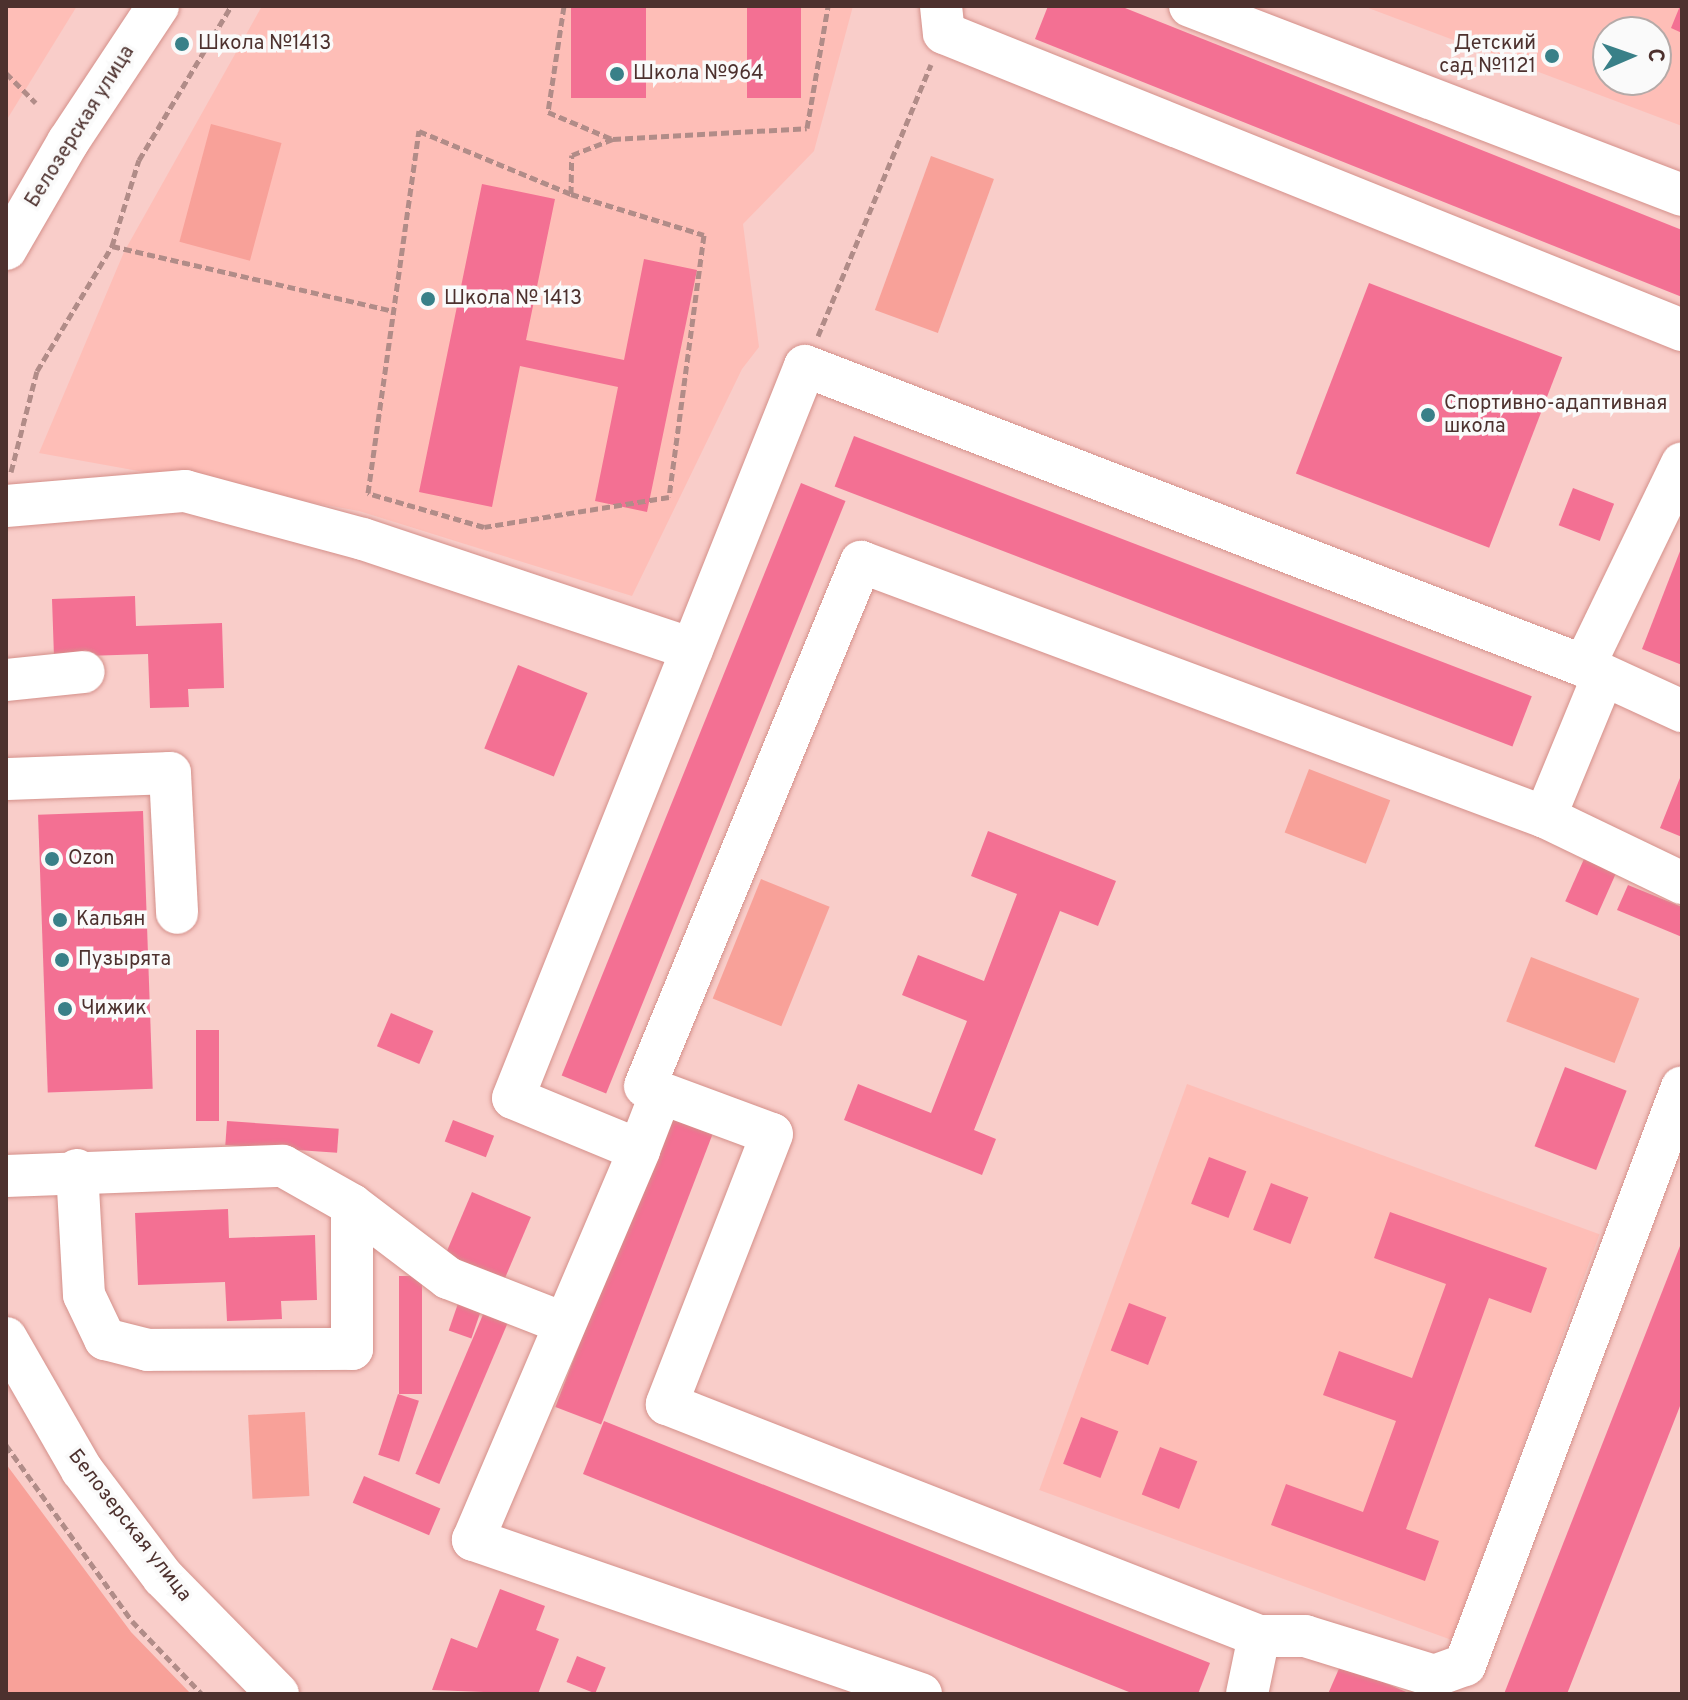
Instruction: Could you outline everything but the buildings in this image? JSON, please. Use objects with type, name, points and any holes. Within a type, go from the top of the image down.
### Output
[{"type":"street","name":"Белозерская улица","points":[[6,249],[68,142],[158,6]]},
{"type":"street","points":[[1190,6],[1682,195]]},
{"type":"street","points":[[943,20],[1682,330]]},
{"type":"street","points":[[639,1150],[513,1098],[805,366],[1593,672],[1682,711]]},
{"type":"street","points":[[1545,817],[1593,672],[1682,463]]},
{"type":"street","points":[[8,492],[185,491],[363,539],[692,649]]},
{"type":"street","points":[[1682,883],[1545,817],[861,562],[645,1086],[772,1134],[667,1404],[1259,1636],[1305,1636],[1434,1676],[1465,1665],[1682,1087]]},
{"type":"street","points":[[6,680],[84,672]]},
{"type":"street","points":[[6,779],[170,773],[177,913]]},
{"type":"street","points":[[661,1093],[639,1150],[561,1322],[473,1540],[921,1694]]},
{"type":"street","points":[[6,1176],[77,1170],[283,1166],[352,1205],[448,1278],[561,1322]]},
{"type":"street","points":[[77,1170],[84,1295],[105,1339],[148,1350],[352,1349],[352,1205]]},
{"type":"street","name":"Белозерская улица","points":[[6,1338],[82,1470],[163,1577],[278,1694]]},
{"type":"street","points":[[1247,1694],[1259,1636]]},
{"type":"path","points":[[8,492],[37,371],[112,246],[139,160],[231,6]]},
{"type":"path","points":[[564,6],[548,112],[613,139]]},
{"type":"path","points":[[571,194],[572,155],[613,139],[807,128],[828,6]]},
{"type":"path","points":[[805,366],[943,20]]},
{"type":"path","points":[[6,73],[36,103]]},
{"type":"path","points":[[419,131],[571,194],[704,235],[669,497],[484,527],[368,493],[390,310],[419,131]]},
{"type":"path","points":[[112,246],[390,310]]},
{"type":"path","points":[[7,1447],[132,1621],[202,1694]]},
{"type":"shaded area","points":[[6,6],[77,6],[6,121]]},
{"type":"shaded area","name":"Школа № 1413","points":[[262,6],[853,6],[814,151],[743,224],[759,347],[742,369],[632,596],[359,511],[39,453],[124,252]]},
{"type":"shaded area","name":"Детский сад №1121","points":[[1363,6],[1682,6],[1682,126],[1602,96],[1672,96],[1672,16],[1592,16],[1592,92]]},
{"type":"shaded area","points":[[211,124],[282,143],[250,261],[179,242]]},
{"type":"shaded area","points":[[931,156],[994,179],[938,333],[875,310]]},
{"type":"shaded area","points":[[1309,769],[1390,800],[1366,864],[1285,832]]},
{"type":"shaded area","points":[[761,879],[830,907],[781,1026],[713,999]]},
{"type":"shaded area","points":[[1531,957],[1639,999],[1615,1063],[1506,1021]]},
{"type":"shaded area","points":[[1187,1084],[1600,1234],[1452,1640],[1039,1490]]},
{"type":"shaded area","points":[[305,1412],[309,1496],[252,1499],[248,1415]]},
{"type":"shaded area","points":[[6,1464],[131,1632],[191,1694],[6,1694]]},
{"type":"place","name":"Школа №1413","points":[[182,44]]},
{"type":"place","name":"Детский сад №1121","points":[[1552,56]]},
{"type":"place","name":"Школа №964","points":[[617,74]]},
{"type":"place","name":"Школа № 1413","points":[[428,299]]},
{"type":"place","name":"Спортивно-адаптивная школа","points":[[1428,415]]},
{"type":"place","name":"Ozon","points":[[52,859]]},
{"type":"place","name":"Кальян","points":[[60,920]]},
{"type":"place","name":"Пузырята","points":[[62,960]]},
{"type":"place","name":"Чижик","points":[[65,1009]]}]
